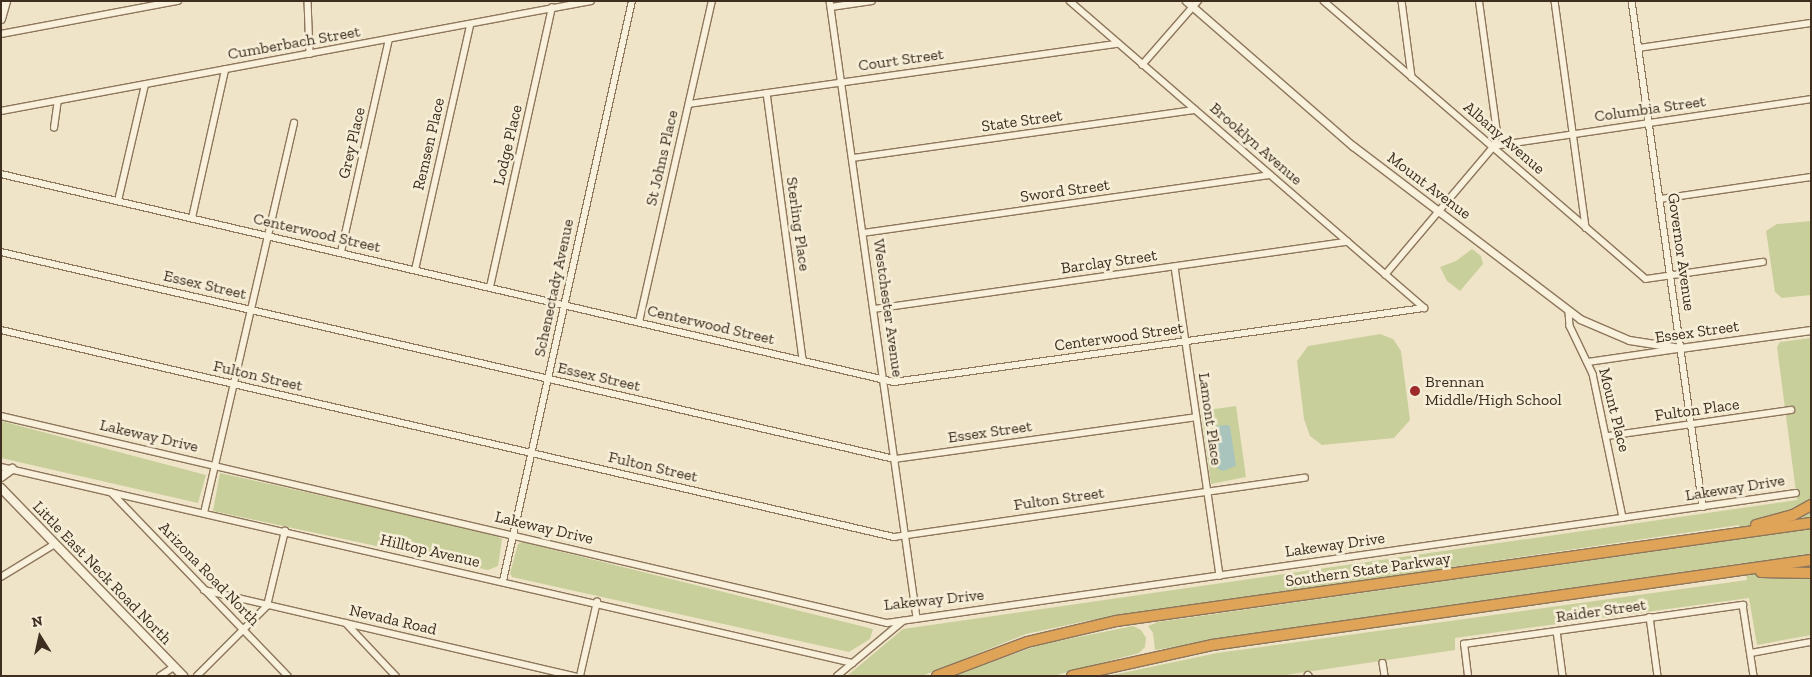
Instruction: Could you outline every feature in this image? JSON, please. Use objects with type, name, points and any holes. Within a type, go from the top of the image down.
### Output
[{"type":"highway","points":[[1722,535],[1792,515],[1811,505]]},
{"type":"highway","name":"Southern State Parkway","points":[[937,676],[1010,647],[1097,624],[1811,523]]},
{"type":"highway","points":[[1072,676],[1212,645],[1811,560]]},
{"type":"highway","points":[[1728,572],[1811,573]]},
{"type":"main road","points":[[1,19],[4,3]]},
{"type":"main road","points":[[1,477],[12,469]]},
{"type":"main road","name":"Little East Neck Road North","points":[[1,488],[183,676]]},
{"type":"street","points":[[1,34],[178,1]]},
{"type":"street","points":[[308,1],[310,54]]},
{"type":"street","name":"Cumberbach Street","points":[[1,111],[591,1]]},
{"type":"street","name":"Schenectady Avenue","points":[[503,582],[632,1]]},
{"type":"street","name":"St Johns Place","points":[[639,322],[712,1]]},
{"type":"street","points":[[831,4],[872,1]]},
{"type":"street","name":"Brooklyn Avenue","points":[[1070,1],[1424,308]]},
{"type":"street","name":"Mount Avenue","points":[[1186,1],[1346,141],[1440,211],[1569,312],[1629,340],[1680,348]]},
{"type":"street","points":[[1142,65],[1198,1]]},
{"type":"street","points":[[1402,1],[1412,77]]},
{"type":"street","points":[[1385,274],[1494,146],[1497,133],[1479,1]]},
{"type":"street","points":[[1555,1],[1586,228]]},
{"type":"street","name":"Governor Avenue","points":[[1632,1],[1703,507]]},
{"type":"street","name":"Albany Avenue","points":[[1325,2],[1646,279],[1762,262]]},
{"type":"street","name":"Westchester Avenue","points":[[831,4],[917,618]]},
{"type":"street","name":"Lodge Place","points":[[490,287],[552,8]]},
{"type":"street","points":[[1639,48],[1811,23]]},
{"type":"street","name":"Remsen Place","points":[[415,270],[470,25]]},
{"type":"street","name":"Grey Place","points":[[341,252],[389,39]]},
{"type":"street","name":"Court Street","points":[[689,104],[1118,44]]},
{"type":"street","points":[[192,218],[225,70]]},
{"type":"street","points":[[118,201],[145,85]]},
{"type":"street","name":"Sterling Place","points":[[767,93],[803,360]]},
{"type":"street","name":"Columbia Street","points":[[1494,146],[1811,99]]},
{"type":"street","points":[[54,128],[58,101]]},
{"type":"street","name":"State Street","points":[[853,158],[1195,110]]},
{"type":"street","points":[[204,513],[266,235],[294,123]]},
{"type":"street","name":"Centerwood Street","points":[[1,174],[894,382],[1424,308]]},
{"type":"street","name":"Sword Street","points":[[863,233],[1270,175]]},
{"type":"street","points":[[1660,199],[1811,177]]},
{"type":"street","name":"Barclay Street","points":[[874,309],[1347,242]]},
{"type":"street","name":"Essex Street","points":[[1,252],[895,459],[1196,417]]},
{"type":"street","name":"Lamont Place","points":[[1175,266],[1220,576]]},
{"type":"street","name":"Mount Place","points":[[1569,312],[1570,326],[1588,362],[1608,436],[1623,518]]},
{"type":"street","name":"Fulton Street","points":[[1,330],[531,453],[905,537],[1305,478]]},
{"type":"street","name":"Essex Street","points":[[1588,362],[1811,330]]},
{"type":"street","name":"Fulton Place","points":[[1608,436],[1791,410]]},
{"type":"street","name":"Lakeway Drive","points":[[1,416],[513,534],[887,623],[1703,507],[1796,492]]},
{"type":"street","name":"Hilltop Avenue","points":[[1,467],[598,602],[853,663]]},
{"type":"street","name":"Arizona Road North","points":[[110,491],[288,676]]},
{"type":"street","points":[[197,676],[267,606],[285,531]]},
{"type":"street","points":[[1,577],[55,544]]},
{"type":"street","name":"Nevada Road","points":[[204,590],[575,676]]},
{"type":"street","points":[[580,676],[598,602]]},
{"type":"street","name":"Raider Street","points":[[1468,676],[1464,644],[1743,604],[1751,653]]},
{"type":"street","points":[[1650,617],[1658,676]]},
{"type":"street","points":[[837,676],[903,621]]},
{"type":"street","points":[[346,623],[396,676]]},
{"type":"street","points":[[1557,631],[1563,676]]},
{"type":"street","points":[[1754,676],[1751,653],[1811,642]]},
{"type":"street","points":[[1383,663],[1384,676]]},
{"type":"street","points":[[160,676],[174,667]]},
{"type":"green space","points":[[1811,221],[1811,295],[1782,298],[1775,292],[1766,231],[1777,224]]},
{"type":"green space","points":[[1472,249],[1481,256],[1483,264],[1460,291],[1447,281],[1440,267],[1456,261]]},
{"type":"green space","points":[[1380,334],[1393,339],[1401,351],[1410,420],[1394,438],[1322,445],[1310,436],[1304,419],[1297,361],[1308,346]]},
{"type":"green space","points":[[1811,338],[1811,635],[1757,645],[1749,598],[1455,638],[1455,650],[1279,676],[1108,676],[1217,653],[1747,580],[1744,563],[1155,650],[1153,633],[1148,626],[1158,622],[1741,539],[1739,525],[1086,621],[1026,634],[922,676],[847,676],[903,629],[1797,500],[1777,347],[1780,342]]},
{"type":"green space","points":[[1236,406],[1246,477],[1211,484],[1201,411]]},
{"type":"green space","points":[[1,421],[206,475],[198,503],[1,458]]},
{"type":"green space","points":[[220,473],[494,534],[502,539],[498,566],[488,570],[213,511]]},
{"type":"green space","points":[[522,542],[873,629],[870,639],[849,652],[512,577],[510,573],[518,544]]},
{"type":"green space","points":[[1133,626],[1141,630],[1146,638],[1145,647],[1139,653],[1053,676],[953,676],[1039,645]]},
{"type":"water","points":[[1216,426],[1230,426],[1236,466],[1223,471],[1218,469],[1214,430]]},
{"type":"place","name":"Brennan Middle/High School","points":[[1415,391]]}]
